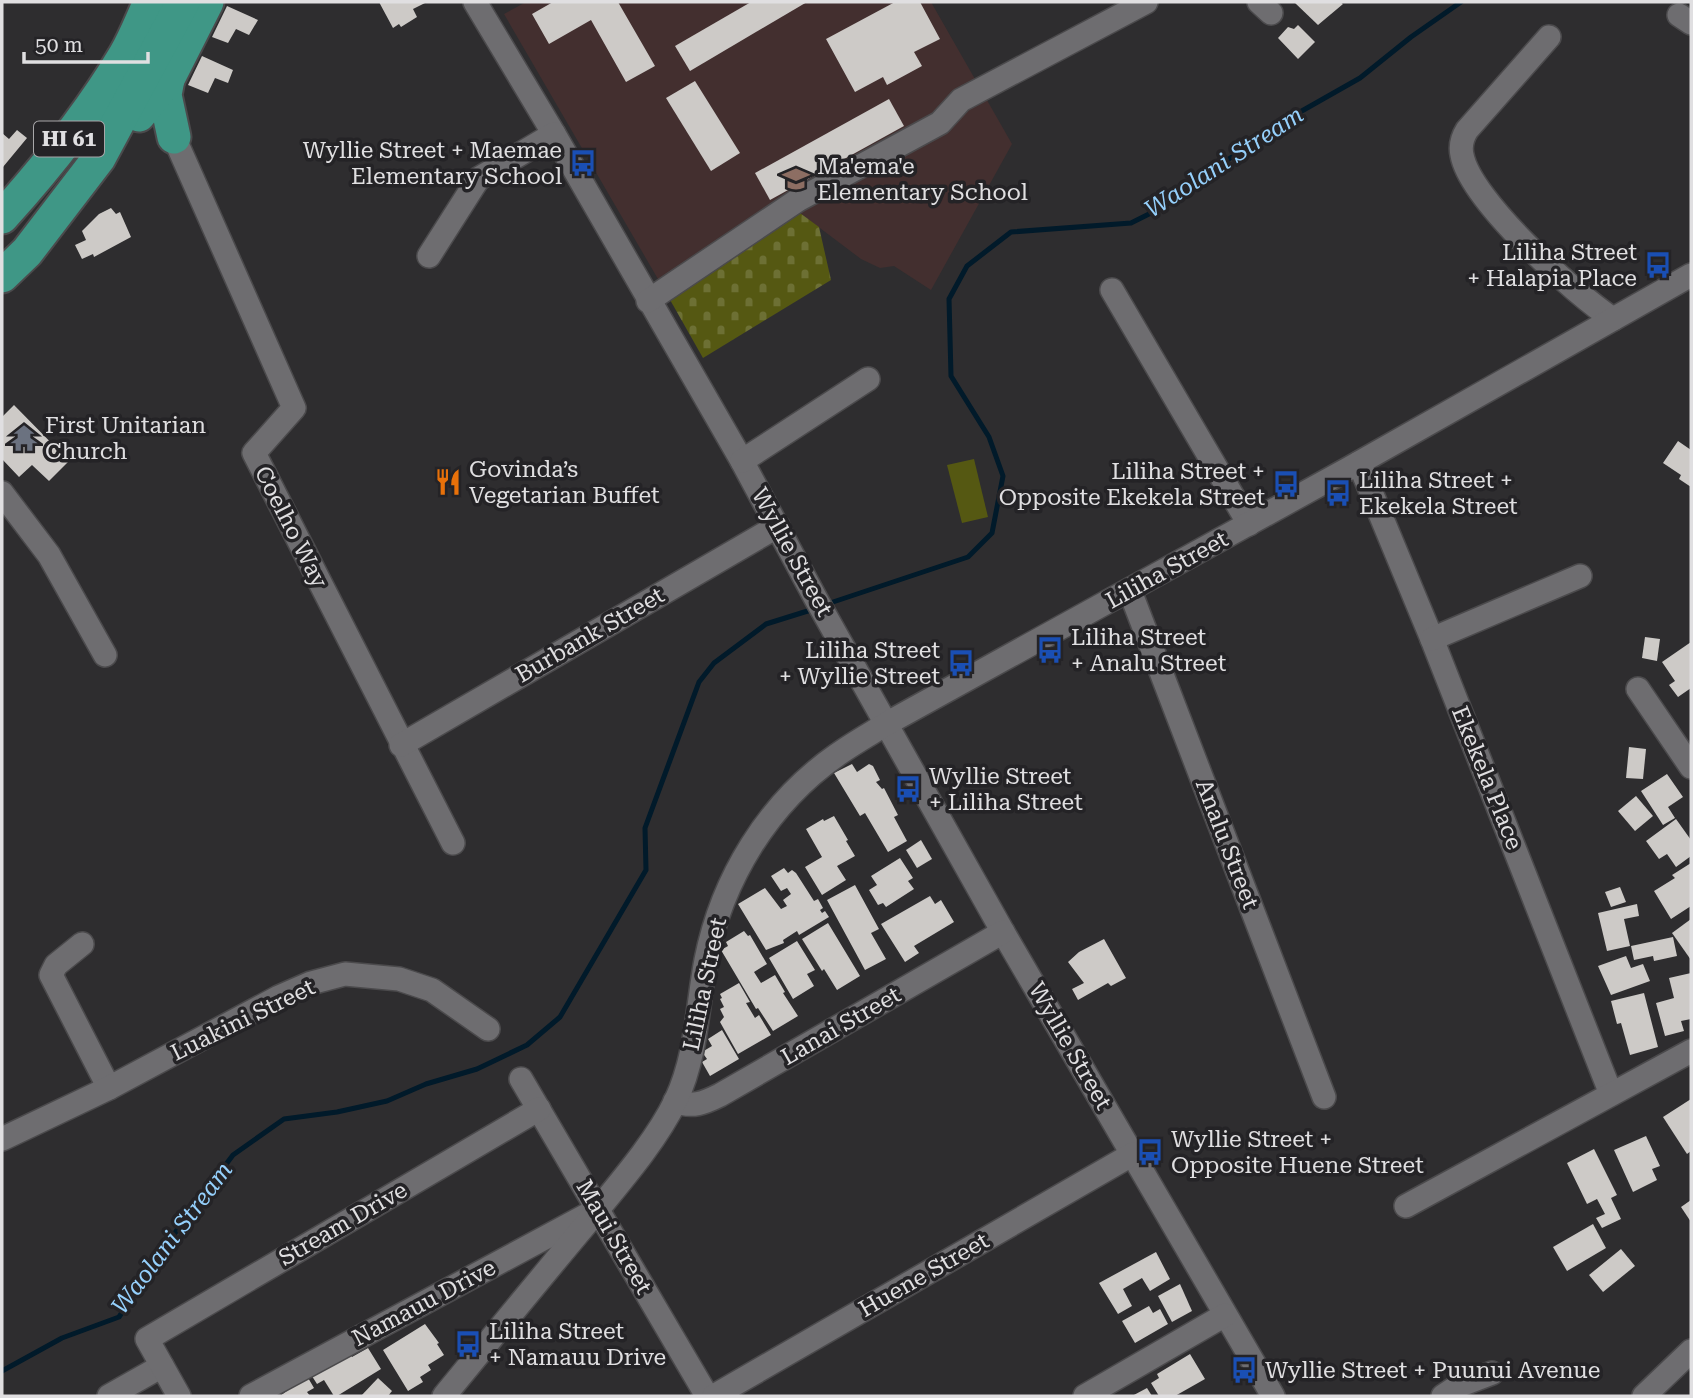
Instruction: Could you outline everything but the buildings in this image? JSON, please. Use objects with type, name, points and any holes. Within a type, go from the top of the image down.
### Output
[{"type":"highway","points":[[126,53],[140,2]]},
{"type":"highway","name":"HI 61","points":[[2,217],[54,158],[90,111],[126,53],[150,2]]},
{"type":"highway","name":"HI 61","points":[[2,276],[27,252],[99,158],[183,2]]},
{"type":"highway","points":[[99,158],[124,135],[168,79],[207,2]]},
{"type":"highway","points":[[168,79],[165,95],[174,137]]},
{"type":"highway","points":[[124,135],[150,126],[174,137]]},
{"type":"street","name":"Wyllie Street","points":[[475,2],[742,461],[816,599],[1003,932],[1273,1396]]},
{"type":"street","points":[[648,301],[798,201],[940,123],[961,100],[1146,2]]},
{"type":"street","points":[[1549,37],[1467,130],[1463,137],[1462,156],[1477,187],[1503,220],[1592,305],[1613,319]]},
{"type":"street","points":[[429,256],[478,179],[554,134]]},
{"type":"street","name":"Coelho Way","points":[[174,137],[293,408],[254,453],[453,844]]},
{"type":"street","name":"Liliha Street","points":[[444,1396],[598,1209],[644,1150],[675,1101],[695,1036],[711,939],[726,891],[767,822],[789,796],[835,756],[886,724],[1130,591],[1691,275]]},
{"type":"street","points":[[1112,290],[1249,524]]},
{"type":"street","points":[[742,461],[869,379]]},
{"type":"street","name":"Ekekela Place","points":[[1359,463],[1432,639],[1611,1094]]},
{"type":"street","points":[[2,493],[49,555],[105,655]]},
{"type":"street","name":"Burbank Street","points":[[401,745],[778,526]]},
{"type":"street","points":[[1432,639],[1580,576]]},
{"type":"street","name":"Analu Street","points":[[1130,591],[1324,1097]]},
{"type":"street","points":[[1638,689],[1691,767]]},
{"type":"street","name":"Lanai Street","points":[[675,1101],[685,1105],[697,1105],[720,1096],[1003,932]]},
{"type":"street","points":[[82,944],[56,965],[51,975],[109,1088]]},
{"type":"street","name":"Luakini Street","points":[[2,1139],[109,1088],[279,997],[345,974],[398,979],[432,990],[488,1029]]},
{"type":"street","points":[[1406,1206],[1691,1051]]},
{"type":"street","name":"Maui Street","points":[[521,1079],[707,1396]]},
{"type":"street","name":"Stream Drive","points":[[162,1366],[146,1339],[540,1109]]},
{"type":"street","name":"Huene Street","points":[[714,1396],[1133,1154]]},
{"type":"street","name":"Namauu Drive","points":[[251,1396],[598,1209]]},
{"type":"street","points":[[1085,1396],[1226,1315]]},
{"type":"street","points":[[1644,1396],[1691,1352]]},
{"type":"street","points":[[109,1396],[162,1366],[179,1396]]},
{"type":"street","points":[[1443,1396],[1458,1386],[1492,1373]]},
{"type":"shaded area","name":"Ma'ema'e Elementary School","points":[[526,2],[931,2],[1012,144],[931,290],[894,266],[880,268],[861,259],[800,213],[669,298],[504,14]]},
{"type":"green space","points":[[800,213],[819,227],[831,280],[703,358],[669,298]]},
{"type":"green space","points":[[974,459],[988,517],[962,523],[947,465]]},
{"type":"waterway","name":"Waolani Stream","points":[[827,604],[968,557],[992,533],[1003,476],[989,437],[951,376],[949,299],[967,266],[1011,232],[1131,223],[1163,207],[1203,176],[1300,112],[1360,78],[1461,2]]},
{"type":"waterway","name":"Waolani Stream","points":[[2,1371],[62,1338],[119,1317],[181,1224],[233,1155],[284,1119],[337,1112],[387,1101],[426,1084],[477,1069],[527,1045],[560,1017],[646,870],[645,828],[699,682],[714,663],[766,624],[814,609]]},
{"type":"place","name":"Wyllie Street + Maemae Elementary School","points":[[583,163]]},
{"type":"place","name":"Ma'ema'e Elementary School","points":[[796,179]]},
{"type":"place","name":"Liliha Street + Halapia Place","points":[[1658,265]]},
{"type":"place","name":"First Unitarian Church","points":[[24,438]]},
{"type":"place","name":"Govinda’s Vegetarian Buffet","points":[[448,482]]},
{"type":"place","name":"Liliha Street + Opposite Ekekela Street","points":[[1286,484]]},
{"type":"place","name":"Liliha Street + Ekekela Street","points":[[1338,493]]},
{"type":"place","name":"Liliha Street + Analu Street","points":[[1050,650]]},
{"type":"place","name":"Liliha Street + Wyllie Street","points":[[961,663]]},
{"type":"place","name":"Wyllie Street + Liliha Street","points":[[908,789]]},
{"type":"place","name":"Wyllie Street + Opposite Huene Street","points":[[1150,1152]]},
{"type":"place","name":"Liliha Street + Namauu Drive","points":[[468,1344]]},
{"type":"place","name":"Wyllie Street + Puunui Avenue","points":[[1244,1370]]}]
